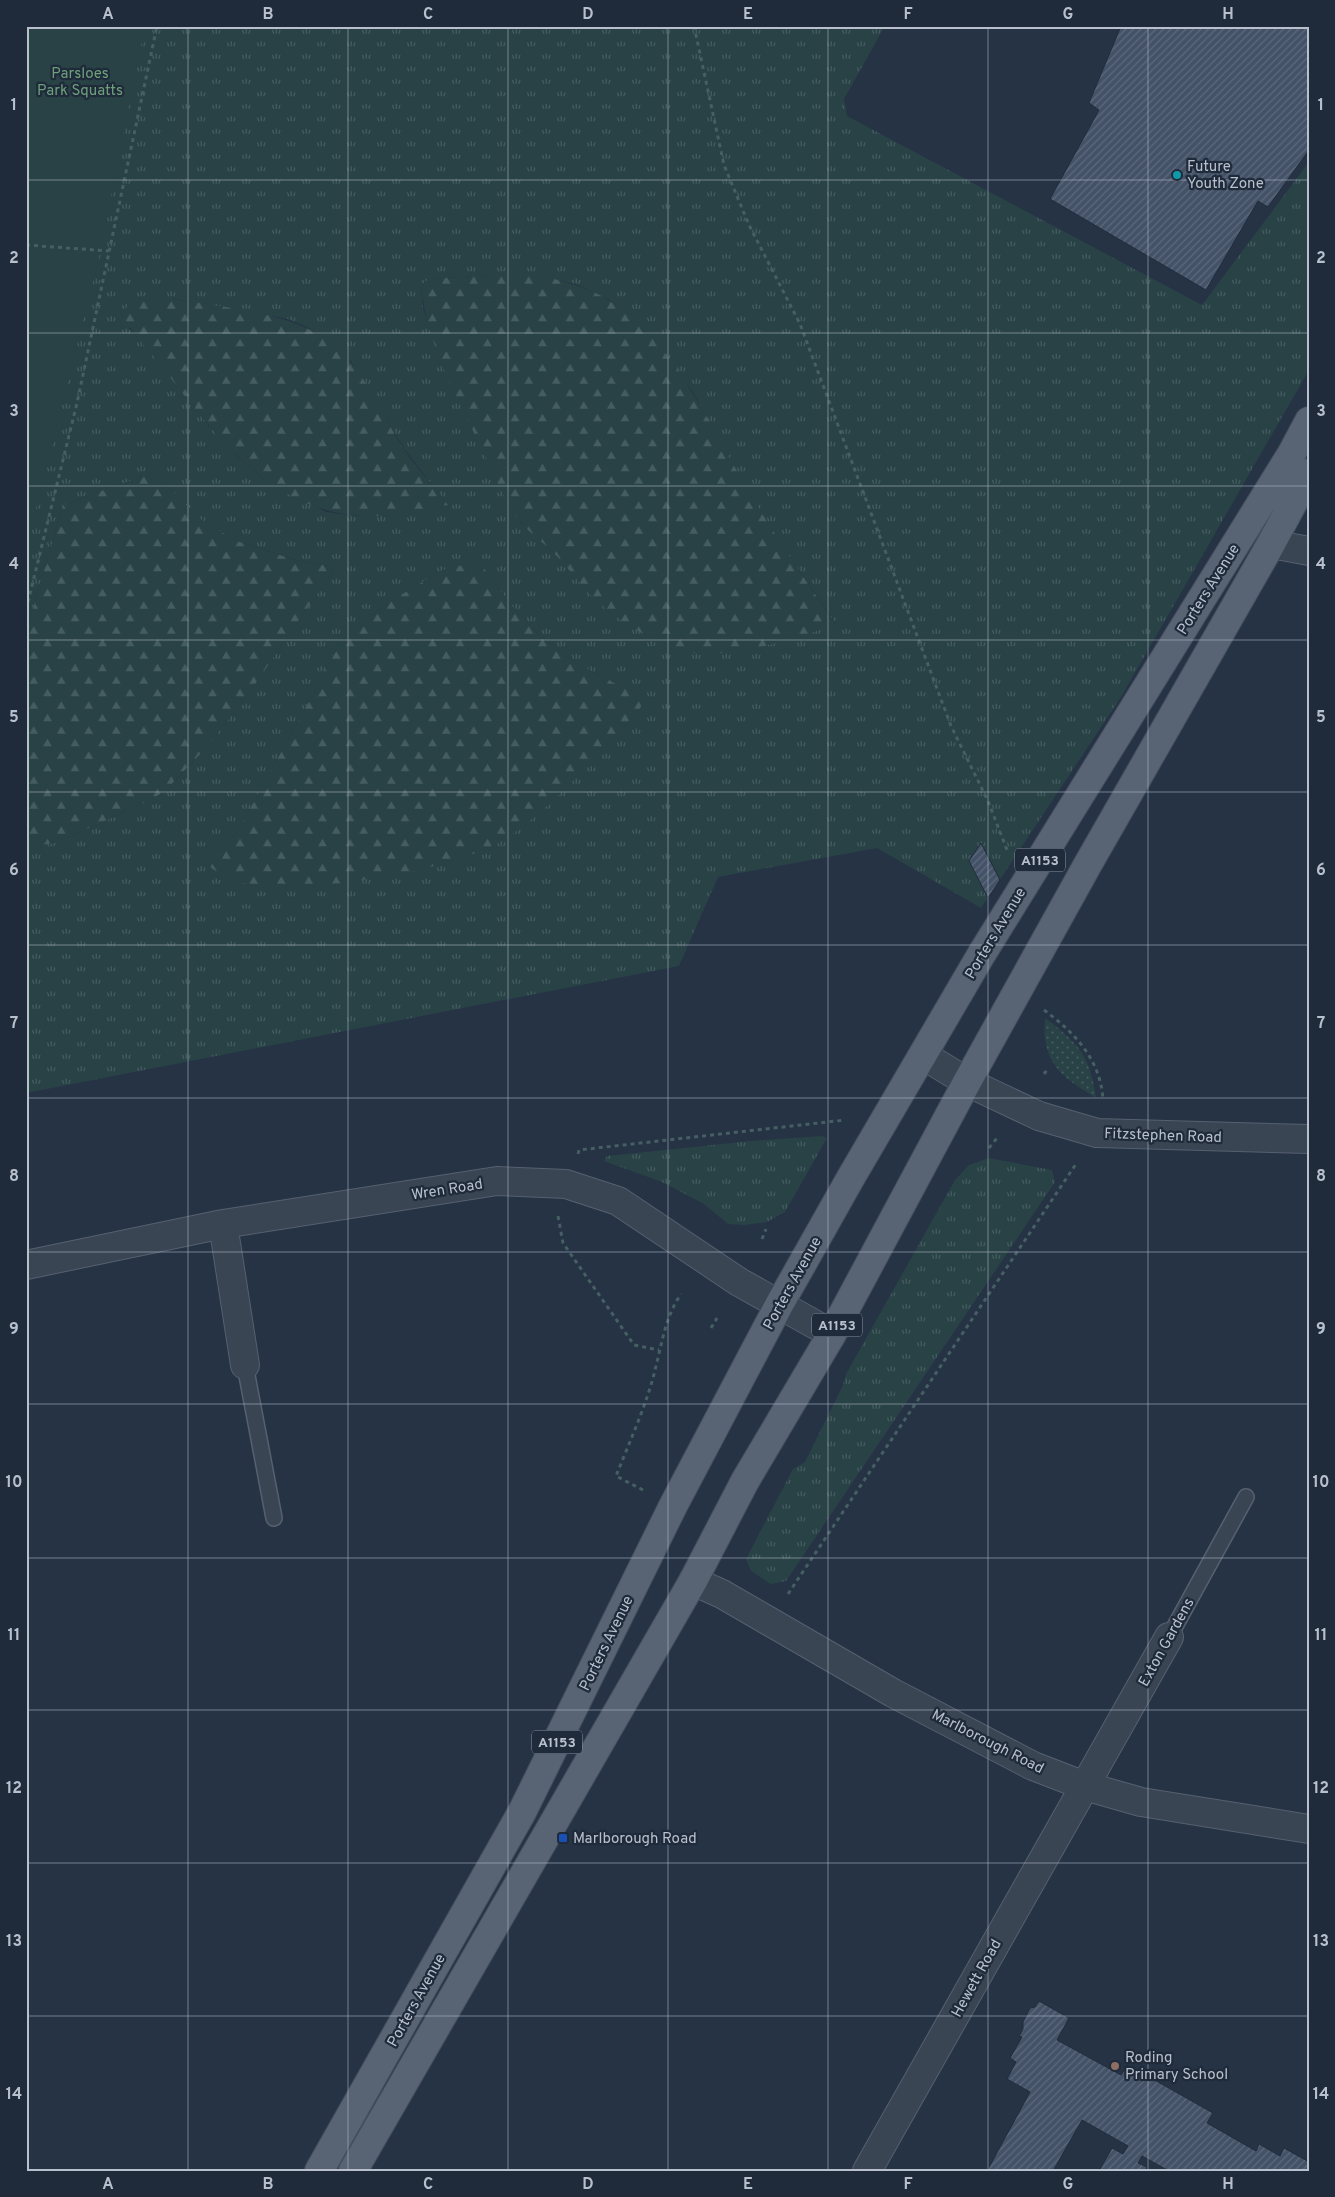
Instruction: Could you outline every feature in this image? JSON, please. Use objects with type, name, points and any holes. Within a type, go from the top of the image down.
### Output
[{"type":"main road","name":"Porters Avenue","points":[[319,2171],[522,1812],[674,1506],[779,1305],[981,955],[1292,453],[1309,421]]},
{"type":"main road","name":"Porters Avenue","points":[[353,2171],[693,1581],[745,1481],[832,1334],[967,1082],[1088,864],[1309,474]]},
{"type":"street","points":[[1271,544],[1309,551]]},
{"type":"street","points":[[922,1055],[967,1082]]},
{"type":"street","name":"Fitzstephen Road","points":[[967,1082],[1039,1116],[1097,1133],[1309,1139]]},
{"type":"street","name":"Wren Road","points":[[26,1264],[222,1224],[497,1181],[566,1184],[618,1201],[739,1282],[832,1334]]},
{"type":"street","points":[[222,1224],[245,1365]]},
{"type":"street","name":"Marlborough Road","points":[[693,1581],[722,1594],[893,1693],[1033,1766],[1085,1786],[1141,1802],[1309,1829]]},
{"type":"street","name":"Exton Gardens","points":[[1085,1786],[1169,1637]]},
{"type":"street","name":"Hewett Road","points":[[867,2171],[1085,1786]]},
{"type":"lane","points":[[245,1365],[274,1518]]},
{"type":"lane","name":"Exton Gardens","points":[[1169,1637],[1246,1497]]},
{"type":"path","points":[[26,610],[76,403],[157,26]]},
{"type":"path","points":[[694,26],[724,165],[749,224],[800,324],[951,726],[988,801],[1008,853]]},
{"type":"path","points":[[26,245],[109,251]]},
{"type":"path","points":[[1044,1010],[1064,1025],[1082,1043],[1102,1088],[1103,1105]]},
{"type":"path","points":[[1044,1074],[1047,1070]]},
{"type":"path","points":[[659,1350],[634,1345],[563,1243],[557,1206],[579,1150],[846,1120]]},
{"type":"path","points":[[989,1148],[997,1138]]},
{"type":"path","points":[[788,1595],[1076,1164]]},
{"type":"path","points":[[762,1239],[766,1229]]},
{"type":"path","points":[[647,1492],[616,1476],[655,1370],[672,1307],[681,1294]]},
{"type":"path","points":[[711,1328],[717,1318]]},
{"type":"green space","points":[[26,26],[885,26],[844,99],[847,116],[1202,305],[1309,162],[1309,370],[1121,697],[981,908],[877,848],[718,877],[679,966],[26,1093],[26,848],[53,843],[72,836],[150,800],[176,780],[205,749],[247,696],[332,572],[330,566],[296,560],[237,541],[200,519],[160,479],[145,476],[63,506],[26,632]],"holes":[[[489,275],[535,275],[576,284],[610,300],[639,325],[693,392],[721,445],[770,528],[836,624],[554,553],[520,522],[491,467],[437,349],[423,308],[421,285],[429,279]],[[175,299],[288,319],[309,328],[351,361],[405,450],[448,505],[392,515],[359,516],[326,512],[260,476],[238,457],[209,426],[153,355],[129,328]],[[479,561],[512,606],[545,640],[585,668],[642,695],[641,707],[556,797],[496,844],[461,858],[371,878],[295,886],[204,862],[236,834],[336,649],[353,628],[396,598],[443,570]]]},
{"type":"green space","name":"Parsloes Park Squatts","points":[[26,26],[145,26],[99,257],[26,548]]},
{"type":"green space","points":[[535,274],[574,284],[592,291],[610,301],[633,319],[654,340],[690,389],[761,511],[836,625],[785,641],[732,652],[696,653],[671,647],[644,635],[599,603],[553,552],[524,525],[504,496],[444,370],[429,328],[421,285],[429,279]]},
{"type":"green space","points":[[146,297],[196,302],[268,315],[295,323],[333,344],[344,354],[364,380],[405,451],[448,505],[392,515],[357,515],[325,510],[296,499],[270,483],[223,441],[129,326],[122,314],[130,303]]},
{"type":"green space","points":[[145,476],[160,479],[200,519],[237,541],[295,560],[330,566],[332,572],[247,696],[205,749],[165,791],[150,800],[72,836],[53,843],[26,848],[26,632],[63,506]]},
{"type":"green space","points":[[479,561],[526,622],[557,650],[585,668],[642,695],[641,707],[634,716],[550,803],[514,833],[496,844],[443,864],[409,872],[338,883],[273,886],[236,881],[224,876],[204,862],[236,834],[336,649],[353,628],[396,598],[442,570]]},
{"type":"green space","points":[[1045,1018],[1066,1035],[1081,1051],[1090,1071],[1096,1098],[1073,1083],[1056,1067],[1046,1046]]},
{"type":"green space","points":[[822,1136],[827,1138],[785,1212],[767,1222],[744,1225],[728,1224],[704,1204],[662,1182],[604,1161],[607,1156],[751,1141]]},
{"type":"green space","points":[[989,1158],[1052,1170],[1055,1182],[786,1581],[771,1584],[751,1571],[746,1559],[793,1469],[805,1462],[843,1385],[846,1374],[955,1180],[969,1165]]},
{"type":"building","name":"Future Youth Zone","points":[[1121,26],[1309,26],[1309,150],[1268,207],[1258,201],[1206,290],[1050,199],[1099,110],[1089,103]]},
{"type":"building","points":[[981,843],[1000,880],[988,898],[969,861]]},
{"type":"building","points":[[1039,2001],[1069,2018],[1057,2040],[1121,2075],[1128,2065],[1213,2113],[1207,2123],[1256,2151],[1259,2144],[1280,2156],[1284,2148],[1309,2162],[1309,2171],[1169,2171],[1142,2156],[1138,2163],[1147,2167],[1145,2171],[1099,2171],[1112,2148],[1123,2154],[1128,2146],[1082,2120],[1053,2171],[987,2171],[1030,2092],[1007,2079],[1016,2062],[1010,2058],[1022,2037],[1019,2036],[1023,2029],[1023,2022],[1030,2008],[1035,2007]]},
{"type":"place","name":"Future Youth Zone","points":[[1177,175]]},
{"type":"place","name":"Marlborough Road","points":[[563,1838]]},
{"type":"place","name":"Roding Primary School","points":[[1115,2066]]}]
